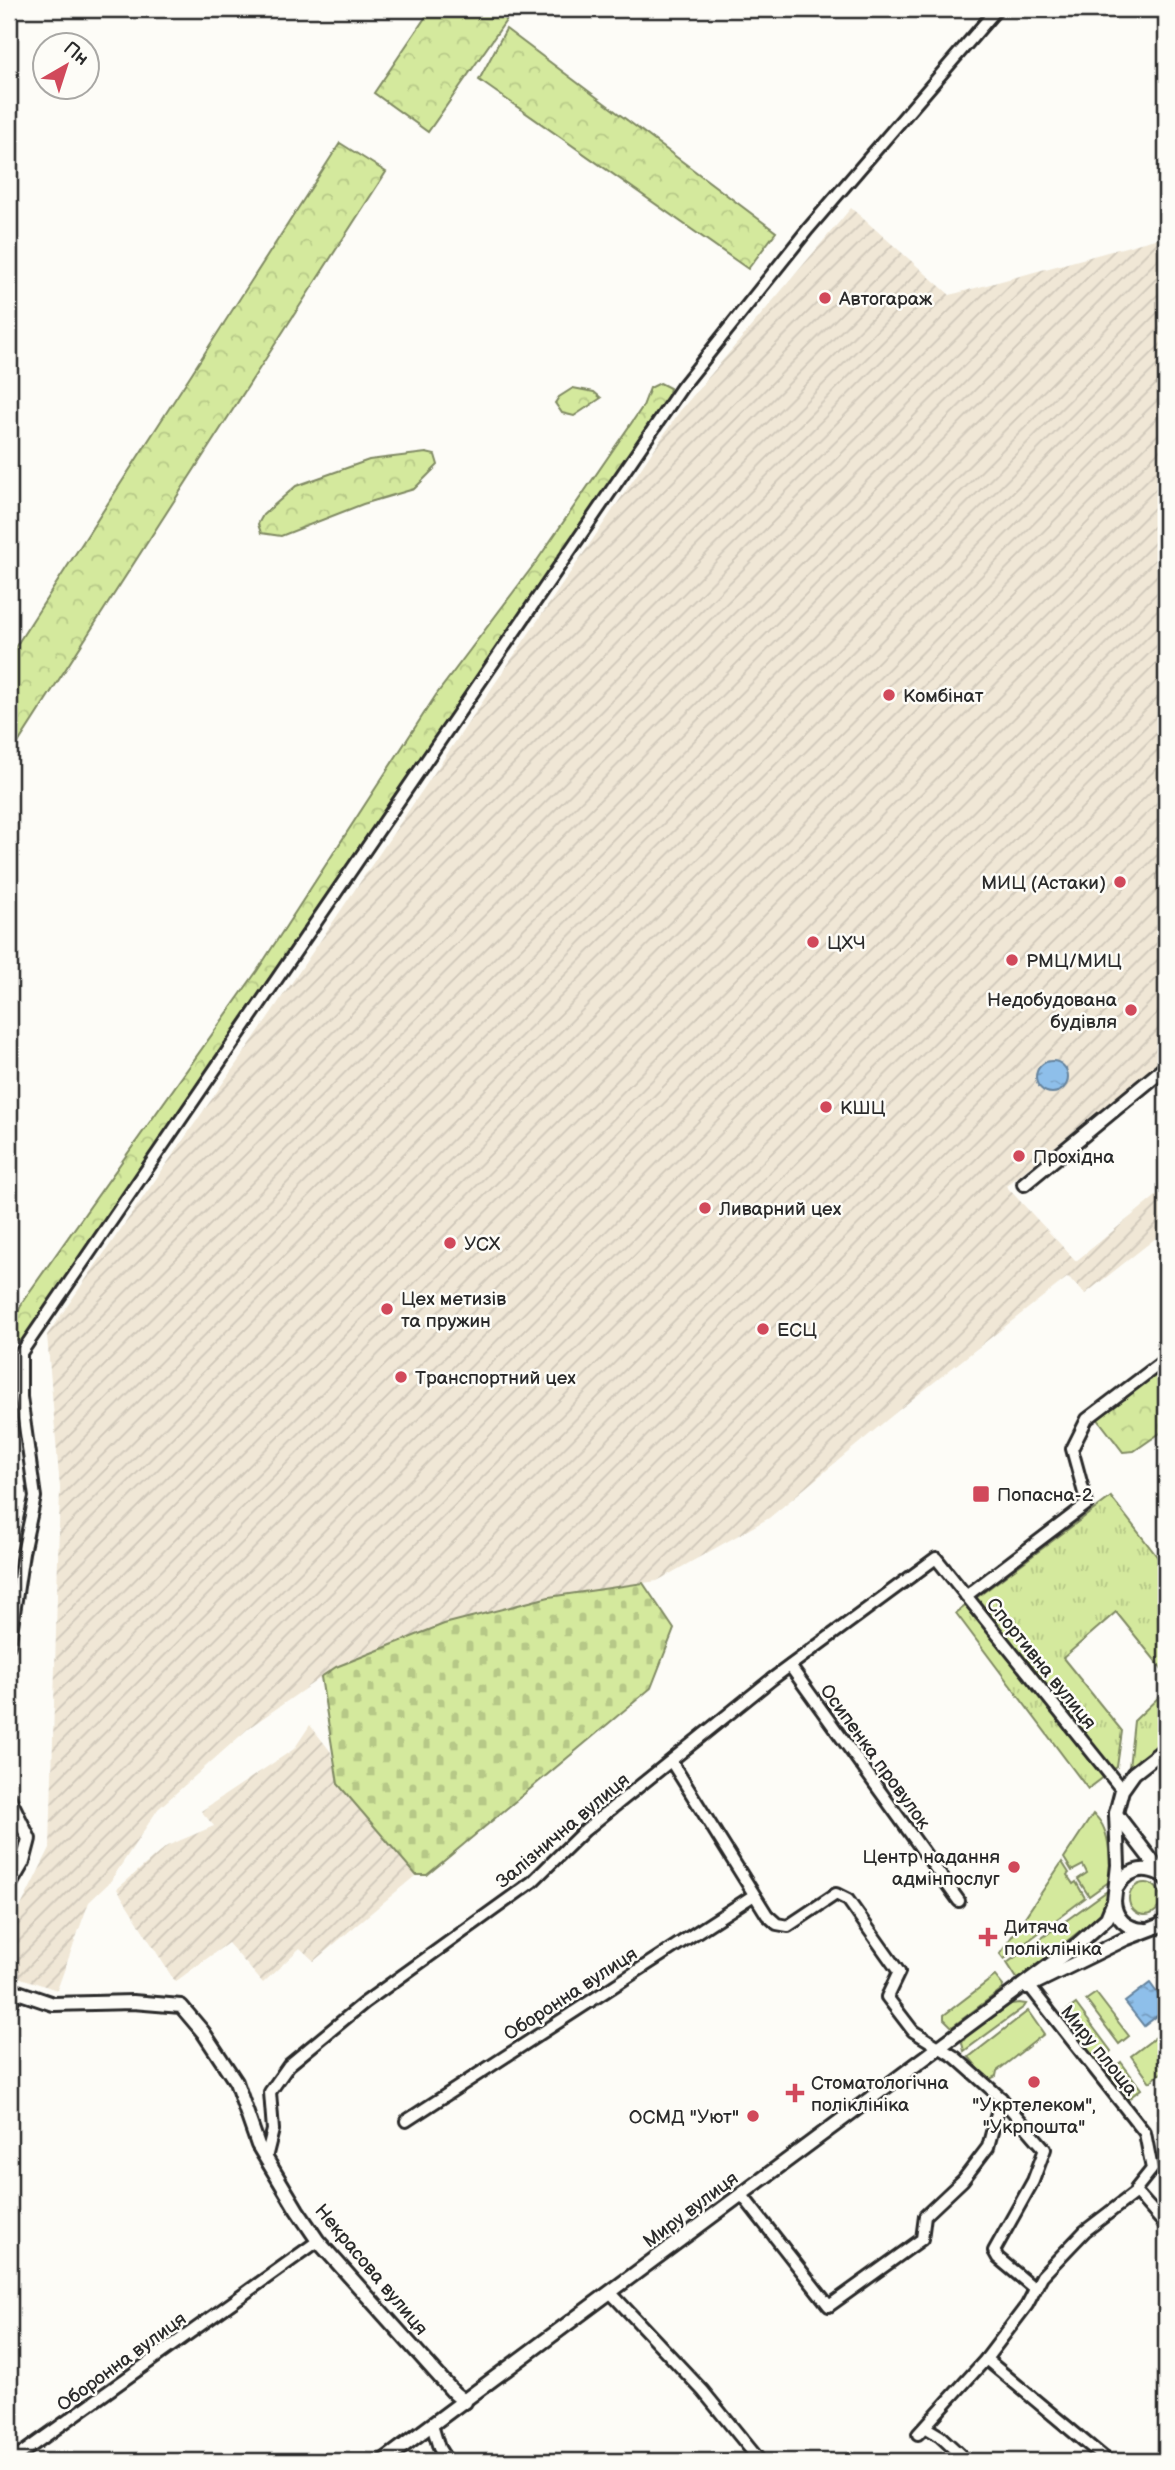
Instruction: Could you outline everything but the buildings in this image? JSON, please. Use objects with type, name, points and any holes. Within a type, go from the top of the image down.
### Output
[{"type":"street","points":[[9,1646],[23,1553],[35,1497],[21,1397],[21,1353],[682,387],[808,229],[997,9]]},
{"type":"street","points":[[1024,1184],[1166,1067]]},
{"type":"street","points":[[966,1596],[1087,1504],[1072,1449],[1087,1419],[1166,1359]]},
{"type":"street","name":"Спортивна вулиця","points":[[936,1558],[1122,1790]]},
{"type":"street","name":"Залізнична вулиця","points":[[266,2158],[273,2130],[270,2092],[289,2065],[364,2003],[532,1882],[585,1830],[671,1761],[790,1666],[936,1558]]},
{"type":"street","name":"Осипенка провулок","points":[[790,1666],[959,1901]]},
{"type":"street","points":[[1025,1987],[1107,1918],[1118,1865],[1116,1814],[1122,1790],[1133,1773],[1166,1748]]},
{"type":"street","points":[[671,1761],[767,1915],[777,1924],[788,1926],[836,1894],[848,1900],[899,1972],[887,1997],[913,2031],[955,2057],[1001,2098],[1045,2149],[1033,2181],[994,2251],[998,2258],[1035,2289]]},
{"type":"street","points":[[9,1798],[29,1839],[23,1862],[9,1886]]},
{"type":"street","points":[[1116,1814],[1163,1877]]},
{"type":"street","points":[[1145,1930],[1133,1928],[1122,1921],[1115,1911],[1114,1894],[1121,1880],[1132,1871],[1145,1869],[1163,1877]]},
{"type":"street","name":"Оборонна вулиця","points":[[406,2121],[754,1895]]},
{"type":"street","points":[[1025,1987],[1145,1930],[1159,1926],[1166,1920]]},
{"type":"street","name":"Миру вулиця","points":[[383,2461],[940,2047],[1025,1987]]},
{"type":"street","name":"Миру площа","points":[[1025,1987],[1145,2133],[1152,2169],[1136,2192]]},
{"type":"street","points":[[9,2009],[12,1990]]},
{"type":"street","name":"Некрасова вулиця","points":[[12,1990],[53,2004],[134,2002],[181,2006],[203,2032],[236,2082],[258,2145],[318,2241],[445,2384],[465,2402]]},
{"type":"street","points":[[742,2195],[829,2306],[922,2239],[925,2216],[963,2180],[988,2147],[1001,2098]]},
{"type":"street","points":[[967,2461],[940,2436],[921,2430],[986,2359],[1027,2305],[1042,2276],[1085,2231],[1136,2192],[1166,2226]]},
{"type":"street","name":"Оборонна вулиця","points":[[11,2461],[318,2241]]},
{"type":"street","points":[[611,2293],[703,2391],[760,2461]]},
{"type":"street","points":[[986,2359],[1108,2461]]},
{"type":"street","points":[[432,2426],[439,2448],[447,2461]]},
{"type":"shaded area","points":[[851,208],[950,295],[1166,236],[1166,1057],[1006,1186],[1076,1261],[1166,1188],[1166,1230],[1085,1294],[1068,1277],[900,1409],[769,1518],[657,1581],[549,1597],[444,1624],[336,1667],[250,1727],[158,1809],[110,1882],[89,1902],[57,1990],[18,1977],[9,1962],[9,1930],[50,1848],[60,1488],[47,1335],[246,1050],[680,411]]},
{"type":"shaded area","points":[[310,1725],[331,1752],[338,1784],[416,1875],[314,1961],[300,1948],[263,1983],[228,1943],[175,1982],[117,1889],[167,1846],[214,1826],[201,1811],[294,1749]]},
{"type":"green space","points":[[431,9],[514,9],[428,132],[374,93]]},
{"type":"green space","points":[[506,29],[776,232],[748,269],[479,80]]},
{"type":"green space","points":[[340,143],[386,172],[9,757],[9,657]]},
{"type":"green space","points":[[660,383],[670,388],[668,397],[212,1061],[30,1334],[20,1341],[13,1339],[11,1328],[23,1301],[257,971],[436,695],[536,562],[643,406],[650,388]]},
{"type":"green space","points":[[573,388],[594,392],[601,398],[574,416],[562,413],[555,403]]},
{"type":"green space","points":[[426,453],[435,455],[438,465],[414,489],[363,504],[281,536],[261,533],[258,524],[263,515],[296,486],[369,460]]},
{"type":"green space","points":[[1159,1371],[1166,1373],[1166,1429],[1134,1451],[1123,1452],[1097,1418]]},
{"type":"green space","points":[[1111,1497],[1166,1568],[1166,1674],[1116,1612],[1063,1658],[1122,1731],[1117,1767],[1088,1789],[956,1613]]},
{"type":"green space","points":[[643,1583],[674,1629],[651,1688],[427,1875],[416,1875],[338,1784],[321,1677],[336,1667],[444,1624],[549,1597]]},
{"type":"green space","points":[[1166,1690],[1166,1739],[1129,1768],[1134,1721]]},
{"type":"green space","points":[[1093,1814],[1106,1835],[1110,1881],[1089,1896],[1078,1879],[1087,1873],[1083,1865],[1072,1871],[1064,1858]]},
{"type":"green space","points":[[1062,1862],[1069,1873],[1067,1875],[1073,1884],[1076,1882],[1085,1898],[1004,1959],[1000,1954]]},
{"type":"green space","points":[[1145,1883],[1157,1887],[1161,1899],[1157,1911],[1145,1915],[1133,1911],[1129,1899],[1133,1887]]},
{"type":"green space","points":[[1110,1889],[1101,1914],[1018,1980],[1007,1963]]},
{"type":"green space","points":[[995,1976],[1003,1986],[1002,1989],[952,2027],[944,2019],[944,2015]]},
{"type":"green space","points":[[1096,1993],[1129,2036],[1119,2044],[1086,2000]]},
{"type":"green space","points":[[1011,2004],[1026,2004],[964,2051],[962,2043],[967,2035]]},
{"type":"green space","points":[[1076,2004],[1111,2051],[1096,2063],[1060,2016]]},
{"type":"green space","points":[[1028,2011],[1044,2034],[997,2071],[996,2076],[986,2078],[969,2057]]},
{"type":"green space","points":[[1160,2034],[1166,2042],[1166,2069],[1150,2082],[1131,2056]]},
{"type":"green space","points":[[1121,2062],[1141,2089],[1128,2099],[1108,2073]]},
{"type":"water","points":[[1052,1061],[1063,1066],[1068,1077],[1063,1088],[1052,1093],[1041,1088],[1036,1077],[1041,1066]]},
{"type":"water","points":[[1150,1983],[1166,2009],[1144,2026],[1125,2002]]},
{"type":"place","name":"Автогараж","points":[[825,298]]},
{"type":"place","name":"Комбінат","points":[[889,695]]},
{"type":"place","name":"МИЦ (Астаки)","points":[[1120,882]]},
{"type":"place","name":"ЦХЧ","points":[[813,942]]},
{"type":"place","name":"РМЦ/МИЦ","points":[[1012,960]]},
{"type":"place","name":"Недобудована будівля","points":[[1131,1010]]},
{"type":"place","name":"КШЦ","points":[[826,1107]]},
{"type":"place","name":"Прохідна","points":[[1019,1156]]},
{"type":"place","name":"Ливарний цех","points":[[705,1208]]},
{"type":"place","name":"УСХ","points":[[450,1243]]},
{"type":"place","name":"Цех метизів та пружин","points":[[387,1309]]},
{"type":"place","name":"ЕСЦ","points":[[763,1329]]},
{"type":"place","name":"Транспортний цех","points":[[401,1377]]},
{"type":"place","name":"Попасна-2","points":[[981,1494]]},
{"type":"place","name":"Центр надання адмінпослуг","points":[[1014,1867]]},
{"type":"place","name":"Дитяча поліклініка","points":[[988,1937]]},
{"type":"place","name":"\"Укртелеком\", \"Укрпошта\"","points":[[1034,2082]]},
{"type":"place","name":"Стоматологічна поліклініка","points":[[795,2093]]},
{"type":"place","name":"ОСМД \"Уют\"","points":[[753,2116]]}]
